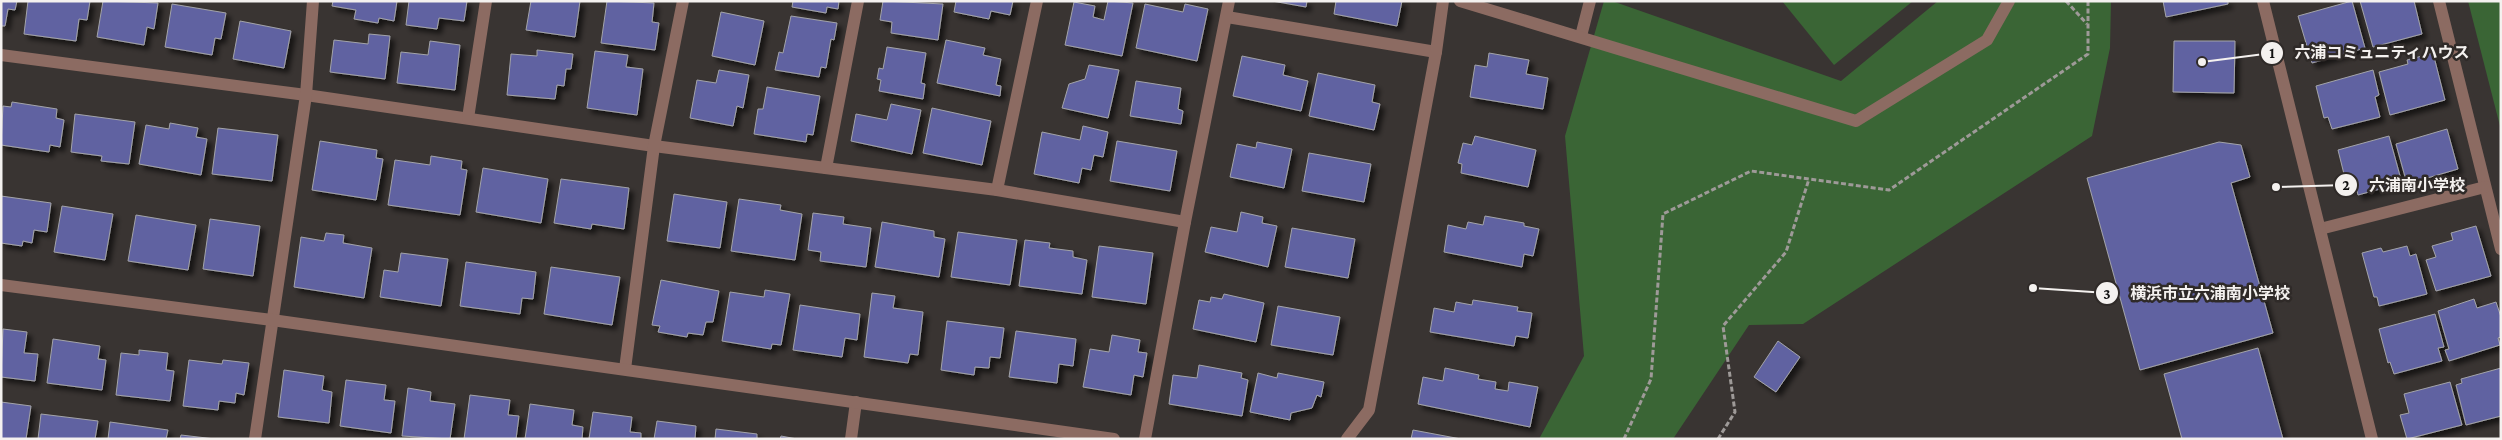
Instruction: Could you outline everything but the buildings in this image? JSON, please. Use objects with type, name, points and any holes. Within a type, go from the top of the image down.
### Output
[{"type":"street","points":[[255,439],[306,95],[313,1]]},
{"type":"street","points":[[468,118],[486,1]]},
{"type":"street","points":[[624,369],[654,146],[683,1]]},
{"type":"street","points":[[826,168],[858,1]]},
{"type":"street","points":[[997,190],[1037,1]]},
{"type":"street","points":[[1145,439],[1185,222],[1229,1]]},
{"type":"street","points":[[1347,439],[1369,410],[1436,52],[1443,1]]},
{"type":"street","points":[[1460,1],[1581,36],[1856,121],[1987,40],[2009,1]]},
{"type":"street","points":[[1581,36],[1590,1]]},
{"type":"street","points":[[2263,1],[2372,439]]},
{"type":"street","points":[[2439,1],[2501,249]]},
{"type":"street","points":[[1227,17],[1436,52]]},
{"type":"street","points":[[1,55],[306,95],[654,146],[997,190],[1185,222]]},
{"type":"street","points":[[2320,229],[2485,187]]},
{"type":"street","points":[[1,285],[272,320],[1114,439]]},
{"type":"street","points":[[851,439],[856,402]]},
{"type":"path","points":[[2066,1],[2088,24]]},
{"type":"path","points":[[1624,439],[1651,379],[1663,214],[1751,171],[1889,190],[2088,54],[2088,1]]},
{"type":"path","points":[[1718,439],[1735,412],[1723,326],[1786,252],[1809,179]]},
{"type":"green space","points":[[1604,1],[1612,1],[1841,81],[1938,1],[2111,1],[2110,48],[2092,136],[1803,324],[1749,325],[1673,439],[1539,439],[1584,356],[1565,136]]},
{"type":"green space","points":[[1782,1],[1913,1],[1834,65]]},
{"type":"green space","points":[[2468,1],[2501,1],[2501,130]]},
{"type":"place","name":"六浦コミュニティハウス","points":[[2202,62]]},
{"type":"place","name":"六浦南小学校","points":[[2276,187]]},
{"type":"place","name":"横浜市立六浦南小学校","points":[[2033,288]]}]
